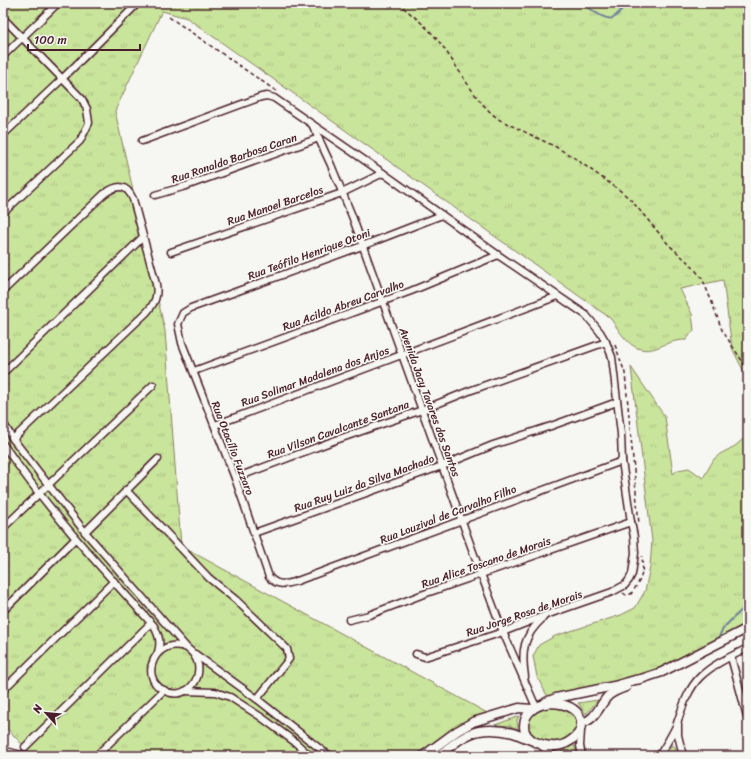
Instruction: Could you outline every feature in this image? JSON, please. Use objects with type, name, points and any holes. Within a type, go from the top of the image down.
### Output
[{"type":"street","points":[[3,56],[58,3]]},
{"type":"street","points":[[3,135],[135,6]]},
{"type":"street","points":[[3,18],[82,99],[87,109],[89,123],[80,141],[3,213]]},
{"type":"street","points":[[142,140],[261,97],[267,96],[274,98],[586,315],[606,342],[612,357],[621,434],[622,460],[631,522]]},
{"type":"street","name":"Avenida Jacy Tavares dos Santos","points":[[312,124],[342,192],[482,574],[504,632],[536,707]]},
{"type":"street","name":"Rua Ronaldo Barbosa Caran","points":[[155,195],[186,186],[319,138]]},
{"type":"street","name":"Rua Manoel Barcelos","points":[[171,252],[342,192],[383,173]]},
{"type":"street","points":[[3,291],[104,194],[112,188],[120,186],[130,192],[157,292],[156,299],[152,306],[13,439]]},
{"type":"street","name":"Rua Teófilo Henrique Otoni","points":[[183,313],[213,299],[279,277],[442,215]]},
{"type":"street","points":[[3,373],[143,237]]},
{"type":"street","name":"Rua Acildo Abreu Carvalho","points":[[194,371],[451,276],[498,255]]},
{"type":"street","name":"Rua Solimar Madalena dos Anjos","points":[[215,425],[558,296]]},
{"type":"street","name":"Rua Otacílio Fuzzaro","points":[[183,313],[178,324],[179,331],[235,478],[269,577],[274,582],[281,585]]},
{"type":"street","name":"Rua Vilson Cavalcante Santana","points":[[235,478],[606,342]]},
{"type":"street","points":[[3,528],[153,385]]},
{"type":"street","name":"Rua Ruy Luiz da Silva Machado","points":[[254,533],[442,466],[493,445],[617,402]]},
{"type":"street","points":[[3,423],[13,439],[85,532],[195,655],[199,665],[198,675],[194,684],[185,691]]},
{"type":"street","points":[[4,448],[75,539],[151,623],[159,636],[160,645],[153,662],[152,672],[156,682],[164,690],[174,693],[185,691],[215,692],[230,697],[244,704],[302,748],[310,756]]},
{"type":"street","points":[[85,532],[158,458]]},
{"type":"street","name":"Rua Louzival de Carvalho Filho","points":[[281,585],[297,581],[622,460]]},
{"type":"street","points":[[126,490],[209,578],[236,600],[287,649],[289,659],[257,699]]},
{"type":"street","name":"Rua Alice Toscano de Morais","points":[[349,620],[369,615],[385,608],[631,522]]},
{"type":"street","name":"Rua Jorge Rosa de Morais","points":[[416,654],[425,657],[504,632],[546,615],[619,589],[625,585],[632,574],[635,553],[631,522]]},
{"type":"street","points":[[3,611],[75,539]]},
{"type":"street","points":[[3,680],[5,687],[114,581]]},
{"type":"street","name":"Avenida Jacy Tavares dos Santos","points":[[528,688],[522,657],[524,647],[531,631],[546,615]]},
{"type":"street","points":[[24,747],[151,623]]},
{"type":"street","points":[[554,756],[530,739],[524,729],[524,721],[527,715],[536,707],[549,700],[641,679],[677,665],[748,628]]},
{"type":"street","points":[[158,652],[172,645],[178,645],[189,650],[257,699],[331,756]]},
{"type":"street","points":[[659,756],[669,740],[679,715],[699,677],[717,664],[748,648]]},
{"type":"street","points":[[730,657],[748,720]]},
{"type":"street","points":[[438,756],[471,733],[478,731],[495,730],[508,732],[549,746],[567,743],[578,734],[581,726],[594,716],[612,693],[637,683],[641,679]]},
{"type":"street","points":[[96,756],[164,690]]},
{"type":"street","points":[[423,756],[457,731],[474,722],[519,708],[559,704],[567,706],[577,712],[580,716],[580,746],[582,756]]},
{"type":"street","points":[[679,715],[678,736],[683,756]]},
{"type":"street","points":[[4,752],[25,756]]},
{"type":"path","points":[[398,3],[439,42],[482,104],[492,114],[500,120],[556,147],[573,157],[622,192],[651,222],[663,239],[690,264],[702,278],[712,300],[722,330],[748,370]]},
{"type":"path","points":[[169,17],[278,93]]},
{"type":"path","points":[[614,342],[625,373],[639,528]]},
{"type":"path","points":[[619,589],[624,594],[631,594],[640,581],[643,567],[642,552]]},
{"type":"green space","points":[[3,3],[748,3],[748,375],[745,374],[732,348],[723,280],[680,289],[692,314],[694,330],[686,340],[674,341],[648,350],[640,349],[628,342],[610,318],[187,18],[162,11],[115,111],[165,331],[181,546],[491,715],[433,756],[33,756],[3,724]]},
{"type":"green space","points":[[631,367],[665,417],[673,474],[678,470],[689,468],[703,478],[714,459],[735,446],[748,435],[748,624],[679,659],[626,682],[549,699],[537,677],[533,656],[539,645],[555,636],[621,615],[635,608],[645,591],[650,567],[652,541]]},
{"type":"green space","points":[[598,700],[586,714],[578,703]]},
{"type":"green space","points":[[550,708],[569,712],[575,718],[576,727],[572,735],[564,740],[545,740],[530,732],[528,726],[531,718],[540,711]]},
{"type":"green space","points":[[519,716],[517,720],[518,729],[510,726],[495,725]]},
{"type":"green space","points":[[574,745],[577,756],[560,755],[561,752]]},
{"type":"green space","points":[[672,745],[675,747],[677,756],[664,756]]},
{"type":"waterway","points":[[581,3],[607,18],[615,17],[627,3]]},
{"type":"waterway","points":[[719,639],[720,634],[726,625],[748,603]]}]
